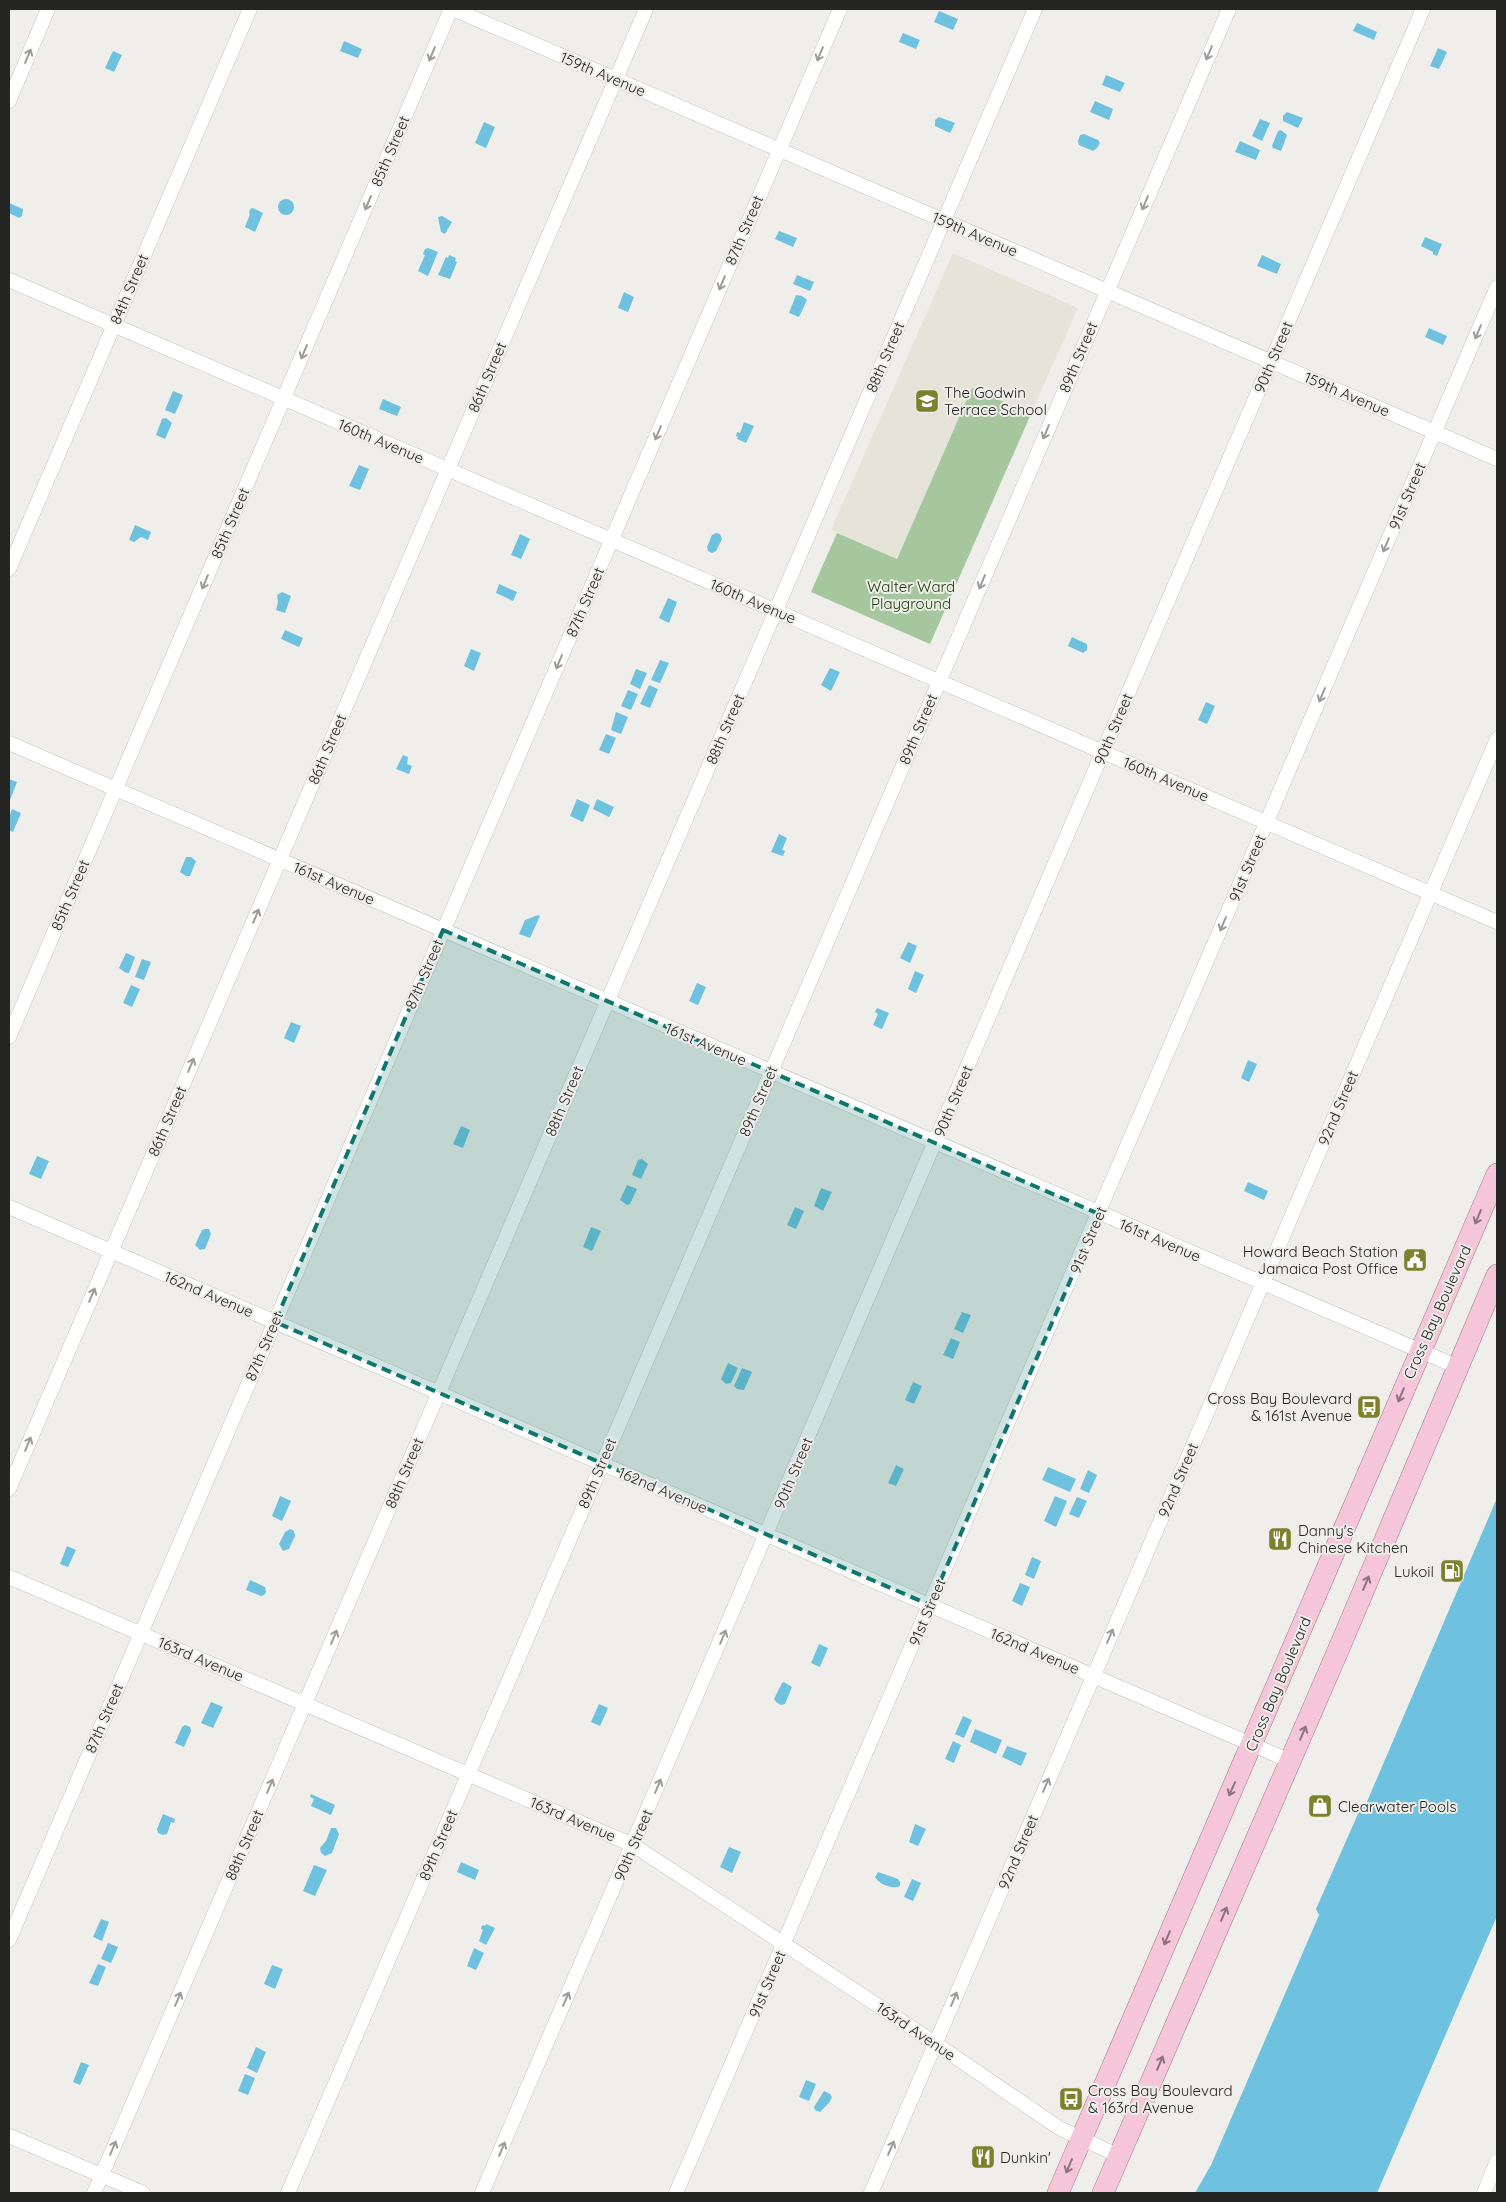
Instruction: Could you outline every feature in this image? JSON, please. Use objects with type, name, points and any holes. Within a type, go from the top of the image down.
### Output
[{"type":"main road","name":"Cross Bay Boulevard","points":[[1058,2193],[1497,1174]]},
{"type":"main road","points":[[1103,2193],[1290,1761],[1497,1274]]},
{"type":"street","points":[[9,101],[48,9]]},
{"type":"street","name":"84th Street","points":[[9,569],[250,9]]},
{"type":"street","name":"159th Avenue","points":[[452,9],[1497,459]]},
{"type":"street","name":"85th Street","points":[[9,1037],[452,9]]},
{"type":"street","name":"86th Street","points":[[9,1489],[646,9]]},
{"type":"street","name":"87th Street","points":[[9,1940],[840,9]]},
{"type":"street","name":"88th Street","points":[[94,2193],[1034,9]]},
{"type":"street","name":"89th Street","points":[[288,2193],[1229,9]]},
{"type":"street","name":"90th Street","points":[[482,2193],[1423,9]]},
{"type":"street","name":"160th Avenue","points":[[9,280],[1497,922]]},
{"type":"street","name":"91st Street","points":[[676,2193],[1497,287]]},
{"type":"street","name":"92nd Street","points":[[872,2193],[1497,739]]},
{"type":"street","name":"161st Avenue","points":[[9,744],[1458,1368]]},
{"type":"street","name":"162nd Avenue","points":[[9,1207],[1290,1761]]},
{"type":"street","name":"163rd Avenue","points":[[9,1577],[633,1845],[935,2043],[1059,2128],[1119,2156]]},
{"type":"street","points":[[9,2136],[143,2193]]},
{"type":"street","points":[[1484,2193],[1497,2161]]},
{"type":"highlighted area","points":[[443,930],[1099,1214],[930,1605],[275,1322]]},
{"type":"shaded area","name":"The Godwin Terrace School","points":[[953,253],[1078,308],[1031,414],[972,388],[897,559],[831,530]]},
{"type":"green space","name":"Walter Ward Playground","points":[[972,388],[1031,414],[930,644],[811,592],[837,533],[897,559]]},
{"type":"water","points":[[939,11],[958,19],[953,30],[934,22]]},
{"type":"water","points":[[1357,23],[1377,32],[1374,40],[1353,31]]},
{"type":"water","points":[[903,33],[920,40],[916,49],[899,42]]},
{"type":"water","points":[[344,41],[362,49],[358,58],[340,51]]},
{"type":"water","points":[[1438,48],[1447,52],[1439,69],[1430,66]]},
{"type":"water","points":[[113,51],[122,55],[114,72],[105,68]]},
{"type":"water","points":[[1106,75],[1125,83],[1120,92],[1102,85]]},
{"type":"water","points":[[1095,101],[1113,109],[1109,120],[1090,112]]},
{"type":"water","points":[[1287,112],[1303,118],[1298,128],[1283,121],[1283,116]]},
{"type":"water","points":[[939,117],[955,123],[950,133],[935,126],[935,120]]},
{"type":"water","points":[[1260,119],[1270,123],[1262,141],[1252,136]]},
{"type":"water","points":[[484,122],[495,127],[486,148],[475,143]]},
{"type":"water","points":[[1281,130],[1287,135],[1281,151],[1272,146],[1278,131]]},
{"type":"water","points":[[1084,134],[1098,140],[1100,143],[1093,151],[1079,145],[1080,135]]},
{"type":"water","points":[[1240,141],[1260,150],[1256,160],[1235,152]]},
{"type":"water","points":[[283,199],[289,199],[294,204],[292,213],[283,215],[278,210],[278,204]]},
{"type":"water","points":[[9,203],[23,209],[22,216],[19,218],[9,213]]},
{"type":"water","points":[[253,208],[263,213],[255,232],[245,227],[250,209]]},
{"type":"water","points":[[442,216],[452,222],[445,234],[441,232],[438,217]]},
{"type":"water","points":[[779,231],[797,238],[793,247],[775,239]]},
{"type":"water","points":[[1425,237],[1442,244],[1437,256],[1421,246]]},
{"type":"water","points":[[428,248],[438,252],[428,276],[418,271],[425,255],[423,254],[425,249]]},
{"type":"water","points":[[449,255],[456,258],[455,261],[457,262],[450,279],[438,275],[446,257],[448,258]]},
{"type":"water","points":[[1262,255],[1281,264],[1277,274],[1257,266]]},
{"type":"water","points":[[797,275],[814,282],[810,291],[793,284]]},
{"type":"water","points":[[624,292],[634,297],[628,312],[618,308]]},
{"type":"water","points":[[796,295],[802,296],[807,300],[799,317],[789,313]]},
{"type":"water","points":[[1429,328],[1447,336],[1443,345],[1425,337]]},
{"type":"water","points":[[173,391],[183,395],[175,414],[165,410]]},
{"type":"water","points":[[383,399],[401,407],[397,416],[379,409]]},
{"type":"water","points":[[166,418],[172,423],[165,439],[156,435],[162,419]]},
{"type":"water","points":[[744,422],[754,426],[746,443],[737,439],[738,437],[736,436],[737,432],[740,433]]},
{"type":"water","points":[[359,465],[369,469],[360,490],[349,486]]},
{"type":"water","points":[[135,525],[151,532],[148,540],[141,537],[134,542],[129,540]]},
{"type":"water","points":[[520,534],[530,539],[521,559],[511,555]]},
{"type":"water","points":[[720,534],[722,539],[716,551],[712,553],[708,551],[707,547],[712,535]]},
{"type":"water","points":[[499,584],[517,592],[513,601],[496,593]]},
{"type":"water","points":[[282,592],[291,596],[285,613],[276,610],[277,595]]},
{"type":"water","points":[[668,598],[677,602],[669,623],[659,618]]},
{"type":"water","points":[[285,630],[303,638],[299,647],[281,639]]},
{"type":"water","points":[[1072,637],[1087,644],[1087,650],[1083,653],[1068,646]]},
{"type":"water","points":[[471,649],[481,653],[474,671],[464,666]]},
{"type":"water","points":[[660,660],[669,663],[660,683],[651,680]]},
{"type":"water","points":[[830,668],[840,672],[831,691],[821,685]]},
{"type":"water","points":[[636,669],[647,673],[640,689],[630,684]]},
{"type":"water","points":[[649,685],[658,689],[650,708],[640,704]]},
{"type":"water","points":[[628,690],[638,694],[631,710],[621,706]]},
{"type":"water","points":[[1206,702],[1215,706],[1207,724],[1198,720]]},
{"type":"water","points":[[616,712],[628,717],[621,734],[611,730]]},
{"type":"water","points":[[606,734],[616,738],[609,754],[599,750]]},
{"type":"water","points":[[403,755],[408,757],[407,764],[412,766],[409,774],[396,769]]},
{"type":"water","points":[[9,779],[17,782],[10,800],[9,799]]},
{"type":"water","points":[[577,799],[590,805],[583,822],[570,816]]},
{"type":"water","points":[[597,799],[614,807],[609,817],[593,809]]},
{"type":"water","points":[[12,809],[21,813],[13,832],[9,830],[9,818]]},
{"type":"water","points":[[779,834],[787,838],[782,850],[785,851],[783,856],[771,852]]},
{"type":"water","points":[[186,857],[191,857],[196,861],[190,876],[180,872]]},
{"type":"water","points":[[540,916],[530,938],[519,934],[525,920]]},
{"type":"water","points":[[908,942],[917,946],[910,963],[900,958]]},
{"type":"water","points":[[126,953],[135,957],[129,973],[119,968]]},
{"type":"water","points":[[142,959],[151,962],[144,980],[135,977]]},
{"type":"water","points":[[915,971],[924,975],[916,993],[908,989]]},
{"type":"water","points":[[697,983],[706,987],[698,1005],[689,1001]]},
{"type":"water","points":[[131,985],[140,989],[132,1007],[123,1003]]},
{"type":"water","points":[[877,1008],[889,1013],[882,1029],[873,1025],[878,1014],[875,1012]]},
{"type":"water","points":[[291,1022],[301,1026],[294,1043],[284,1038]]},
{"type":"water","points":[[1248,1060],[1257,1064],[1249,1082],[1241,1078]]},
{"type":"water","points":[[461,1126],[470,1130],[463,1148],[453,1144]]},
{"type":"water","points":[[37,1156],[49,1161],[41,1179],[29,1174]]},
{"type":"water","points":[[642,1159],[648,1164],[641,1179],[632,1175],[638,1160]]},
{"type":"water","points":[[1248,1182],[1268,1191],[1264,1200],[1244,1191]]},
{"type":"water","points":[[627,1185],[637,1189],[630,1204],[627,1205],[620,1200]]},
{"type":"water","points":[[821,1188],[832,1192],[823,1211],[814,1206]]},
{"type":"water","points":[[795,1207],[804,1211],[796,1229],[787,1225]]},
{"type":"water","points":[[591,1227],[601,1231],[592,1251],[583,1247]]},
{"type":"water","points":[[209,1229],[211,1234],[205,1249],[200,1250],[195,1245],[202,1230]]},
{"type":"water","points":[[962,1312],[971,1315],[963,1333],[954,1329]]},
{"type":"water","points":[[951,1338],[960,1342],[953,1359],[943,1355]]},
{"type":"water","points":[[728,1363],[738,1368],[731,1383],[726,1384],[721,1379]]},
{"type":"water","points":[[742,1368],[752,1372],[744,1390],[737,1389],[734,1386]]},
{"type":"water","points":[[913,1382],[922,1386],[914,1404],[905,1400]]},
{"type":"water","points":[[896,1465],[904,1469],[896,1486],[888,1483]]},
{"type":"water","points":[[1048,1467],[1076,1479],[1070,1492],[1042,1480]]},
{"type":"water","points":[[1088,1470],[1097,1475],[1089,1493],[1080,1489]]},
{"type":"water","points":[[280,1496],[291,1501],[282,1521],[272,1516]]},
{"type":"water","points":[[1055,1496],[1067,1501],[1056,1527],[1044,1521]]},
{"type":"water","points":[[1077,1497],[1087,1501],[1079,1518],[1069,1514]]},
{"type":"water","points":[[1497,1498],[1497,1916],[1377,2193],[1195,2193],[1211,2165],[1319,1915],[1316,1909],[1361,1807],[1366,1804]]},
{"type":"water","points":[[290,1529],[294,1531],[295,1536],[289,1549],[283,1551],[279,1544],[285,1532]]},
{"type":"water","points":[[67,1546],[76,1550],[68,1567],[60,1564]]},
{"type":"water","points":[[1032,1557],[1041,1561],[1034,1579],[1025,1575]]},
{"type":"water","points":[[250,1580],[265,1587],[266,1592],[264,1595],[261,1596],[246,1590]]},
{"type":"water","points":[[1020,1583],[1030,1587],[1022,1606],[1012,1601]]},
{"type":"water","points":[[819,1644],[828,1648],[820,1667],[811,1663]]},
{"type":"water","points":[[784,1682],[792,1687],[785,1704],[781,1705],[774,1699]]},
{"type":"water","points":[[211,1702],[223,1707],[213,1728],[201,1723]]},
{"type":"water","points":[[599,1704],[608,1708],[600,1726],[591,1722]]},
{"type":"water","points":[[963,1716],[972,1720],[964,1738],[955,1734]]},
{"type":"water","points":[[185,1725],[190,1727],[191,1731],[184,1747],[175,1743],[182,1727]]},
{"type":"water","points":[[975,1729],[1002,1740],[996,1754],[970,1742]]},
{"type":"water","points":[[953,1741],[961,1745],[954,1763],[945,1759]]},
{"type":"water","points":[[1007,1746],[1027,1753],[1021,1766],[1002,1757]]},
{"type":"water","points":[[311,1794],[335,1805],[331,1815],[311,1806],[314,1799],[310,1797]]},
{"type":"water","points":[[163,1814],[175,1819],[174,1823],[171,1822],[167,1834],[163,1835],[158,1833],[157,1829]]},
{"type":"water","points":[[915,1824],[926,1829],[918,1846],[909,1842]]},
{"type":"water","points":[[331,1828],[336,1828],[339,1834],[332,1853],[325,1856],[321,1853],[320,1848],[326,1841]]},
{"type":"water","points":[[729,1847],[741,1852],[732,1873],[720,1867]]},
{"type":"water","points":[[461,1862],[479,1870],[475,1880],[457,1872]]},
{"type":"water","points":[[314,1865],[327,1870],[315,1896],[303,1891]]},
{"type":"water","points":[[878,1872],[898,1879],[900,1886],[890,1887],[883,1884],[875,1877]]},
{"type":"water","points":[[912,1879],[921,1883],[913,1901],[904,1897]]},
{"type":"water","points":[[101,1919],[109,1922],[102,1941],[93,1937]]},
{"type":"water","points":[[486,1924],[495,1928],[486,1945],[479,1941],[483,1930],[481,1929],[482,1925],[485,1926]]},
{"type":"water","points":[[108,1943],[118,1947],[111,1963],[101,1959]]},
{"type":"water","points":[[474,1948],[484,1953],[476,1970],[467,1966]]},
{"type":"water","points":[[98,1964],[106,1967],[98,1986],[89,1983]]},
{"type":"water","points":[[272,1965],[283,1969],[275,1989],[264,1984]]},
{"type":"water","points":[[256,2047],[266,2052],[257,2073],[247,2068]]},
{"type":"water","points":[[81,2062],[89,2065],[80,2085],[73,2082]]},
{"type":"water","points":[[245,2074],[255,2078],[248,2095],[238,2091]]},
{"type":"water","points":[[806,2080],[816,2084],[809,2101],[799,2097]]},
{"type":"water","points":[[824,2091],[832,2097],[820,2112],[815,2110],[814,2107]]},
{"type":"place","name":"The Godwin Terrace School","points":[[927,401]]},
{"type":"place","name":"Howard Beach Station Jamaica Post Office","points":[[1415,1260]]},
{"type":"place","name":"Cross Bay Boulevard & 161st Avenue","points":[[1369,1407]]},
{"type":"place","name":"Danny's Chinese Kitchen","points":[[1280,1539]]},
{"type":"place","name":"Lukoil","points":[[1452,1571]]},
{"type":"place","name":"Clearwater Pools","points":[[1320,1806]]},
{"type":"place","name":"Cross Bay Boulevard & 163rd Avenue","points":[[1071,2099]]},
{"type":"place","name":"Dunkin'","points":[[983,2157]]}]
